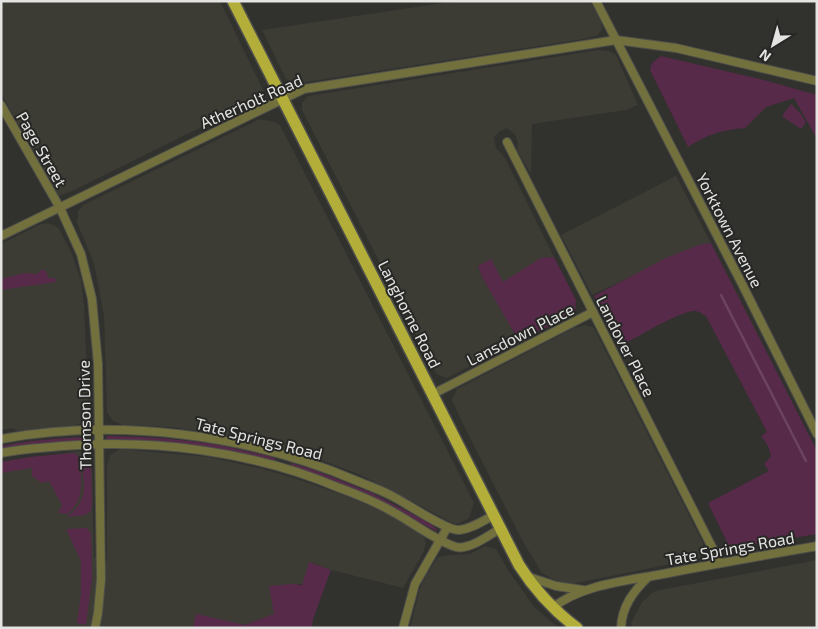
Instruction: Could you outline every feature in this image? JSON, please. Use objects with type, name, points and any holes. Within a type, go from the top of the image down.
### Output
[{"type":"main road","name":"Langhorne Road","points":[[233,1],[526,576],[552,608],[577,628]]},
{"type":"street","name":"Yorktown Avenue","points":[[596,1],[817,434]]},
{"type":"street","name":"Atherholt Road","points":[[1,236],[304,89],[616,40]]},
{"type":"street","points":[[616,40],[676,48],[817,81]]},
{"type":"street","name":"Page Street","points":[[1,105],[60,208]]},
{"type":"street","name":"Landover Place","points":[[507,142],[720,563]]},
{"type":"street","name":"Thomson Drive","points":[[60,208],[82,254],[92,299],[98,364],[101,579],[95,628]]},
{"type":"street","name":"Lansdown Place","points":[[433,394],[593,312]]},
{"type":"street","name":"Tate Springs Road","points":[[1,439],[27,434],[98,430],[189,434],[285,455],[332,470],[392,496],[446,528]]},
{"type":"street","name":"Tate Springs Road","points":[[1,453],[98,444],[176,447],[280,467],[336,486],[391,510],[440,540],[458,547],[476,543],[501,528]]},
{"type":"street","points":[[403,628],[415,584],[446,528],[458,530],[471,527],[494,515]]},
{"type":"street","name":"Tate Springs Road","points":[[552,608],[563,599],[585,590],[817,546]]},
{"type":"street","name":"Tate Springs Road","points":[[526,576],[556,586],[585,590]]},
{"type":"street","name":"Tate Springs Road","points":[[621,628],[624,607],[633,592],[648,577]]},
{"type":"shaded area","points":[[1,1],[220,1],[263,90],[258,99],[70,192],[58,196],[1,93]]},
{"type":"shaded area","points":[[456,1],[590,1],[601,22],[602,29],[598,35],[584,39],[294,84],[286,79],[262,30]]},
{"type":"shaded area","points":[[599,50],[608,51],[616,55],[638,105],[626,110],[532,124],[531,174],[517,150],[518,143],[515,134],[507,128],[500,131],[494,137],[496,148],[505,158],[554,257],[541,258],[503,282],[478,265],[483,279],[519,341],[447,378],[439,375],[436,373],[302,110],[302,103],[308,96]]},
{"type":"shaded area","points":[[661,56],[764,80],[817,95],[817,139],[794,98],[766,107],[745,128],[715,133],[688,147],[650,70],[652,63]]},
{"type":"shaded area","points":[[791,104],[806,122],[801,129],[783,117],[783,114]]},
{"type":"shaded area","points":[[260,119],[280,125],[459,473],[474,503],[469,518],[464,521],[457,524],[450,522],[356,473],[310,456],[250,440],[211,433],[171,427],[122,425],[113,421],[107,412],[104,316],[94,263],[77,223],[78,211],[83,205]]},
{"type":"shaded area","points":[[676,176],[711,243],[699,245],[592,295],[561,235]]},
{"type":"shaded area","points":[[46,223],[54,225],[59,229],[71,252],[81,280],[88,394],[87,416],[82,423],[73,426],[18,431],[12,428],[1,430],[1,244]]},
{"type":"shaded area","points":[[711,243],[817,451],[817,534],[735,547],[728,544],[708,503],[769,471],[764,464],[771,456],[768,446],[761,436],[767,432],[706,316],[695,311],[680,315],[621,346],[594,296],[666,258],[699,245]]},
{"type":"shaded area","points":[[554,257],[576,300],[575,313],[519,341],[483,279],[478,266],[491,259],[503,282],[541,258]]},
{"type":"shaded area","points":[[40,270],[45,270],[48,278],[55,278],[56,282],[1,290],[1,279],[25,273],[38,274]]},
{"type":"shaded area","points":[[585,325],[594,328],[703,543],[703,554],[696,559],[577,583],[560,583],[542,573],[523,542],[452,400],[457,389],[574,328]]},
{"type":"shaded area","points":[[107,436],[161,438],[197,442],[276,459],[273,461],[191,446],[108,440],[106,439]]},
{"type":"shaded area","points":[[89,437],[91,439],[89,441],[52,443],[1,450],[1,446],[23,442]]},
{"type":"shaded area","points":[[120,449],[209,457],[297,479],[346,496],[386,513],[418,531],[424,536],[426,543],[423,553],[403,588],[331,570],[310,562],[303,584],[292,584],[274,614],[245,625],[196,615],[193,628],[1,628],[1,464],[79,451],[85,454],[89,460],[92,472],[94,557],[107,561],[107,465],[110,455]]},
{"type":"shaded area","points":[[76,454],[85,463],[81,469],[81,488],[78,500],[76,505],[67,514],[58,513],[62,505],[49,481],[42,483],[32,476],[32,468],[1,473],[1,462]]},
{"type":"shaded area","points":[[291,463],[372,493],[431,524],[437,530],[347,487],[291,466]]},
{"type":"shaded area","points":[[91,464],[91,511],[85,515],[66,517],[80,503],[84,488],[83,471],[86,466]]},
{"type":"shaded area","points":[[87,528],[91,533],[92,578],[86,625],[77,623],[81,594],[81,561],[67,529]]},
{"type":"shaded area","points":[[485,546],[496,549],[508,570],[535,608],[559,628],[410,628],[420,588],[438,557],[470,554]]},
{"type":"shaded area","points":[[817,560],[817,628],[632,628],[631,623],[642,602],[655,591]]},
{"type":"shaded area","points":[[309,562],[331,570],[313,619],[312,628],[193,628],[196,614],[245,625],[274,614],[269,586],[302,585]]},
{"type":"waterway","points":[[721,295],[806,461]]}]
